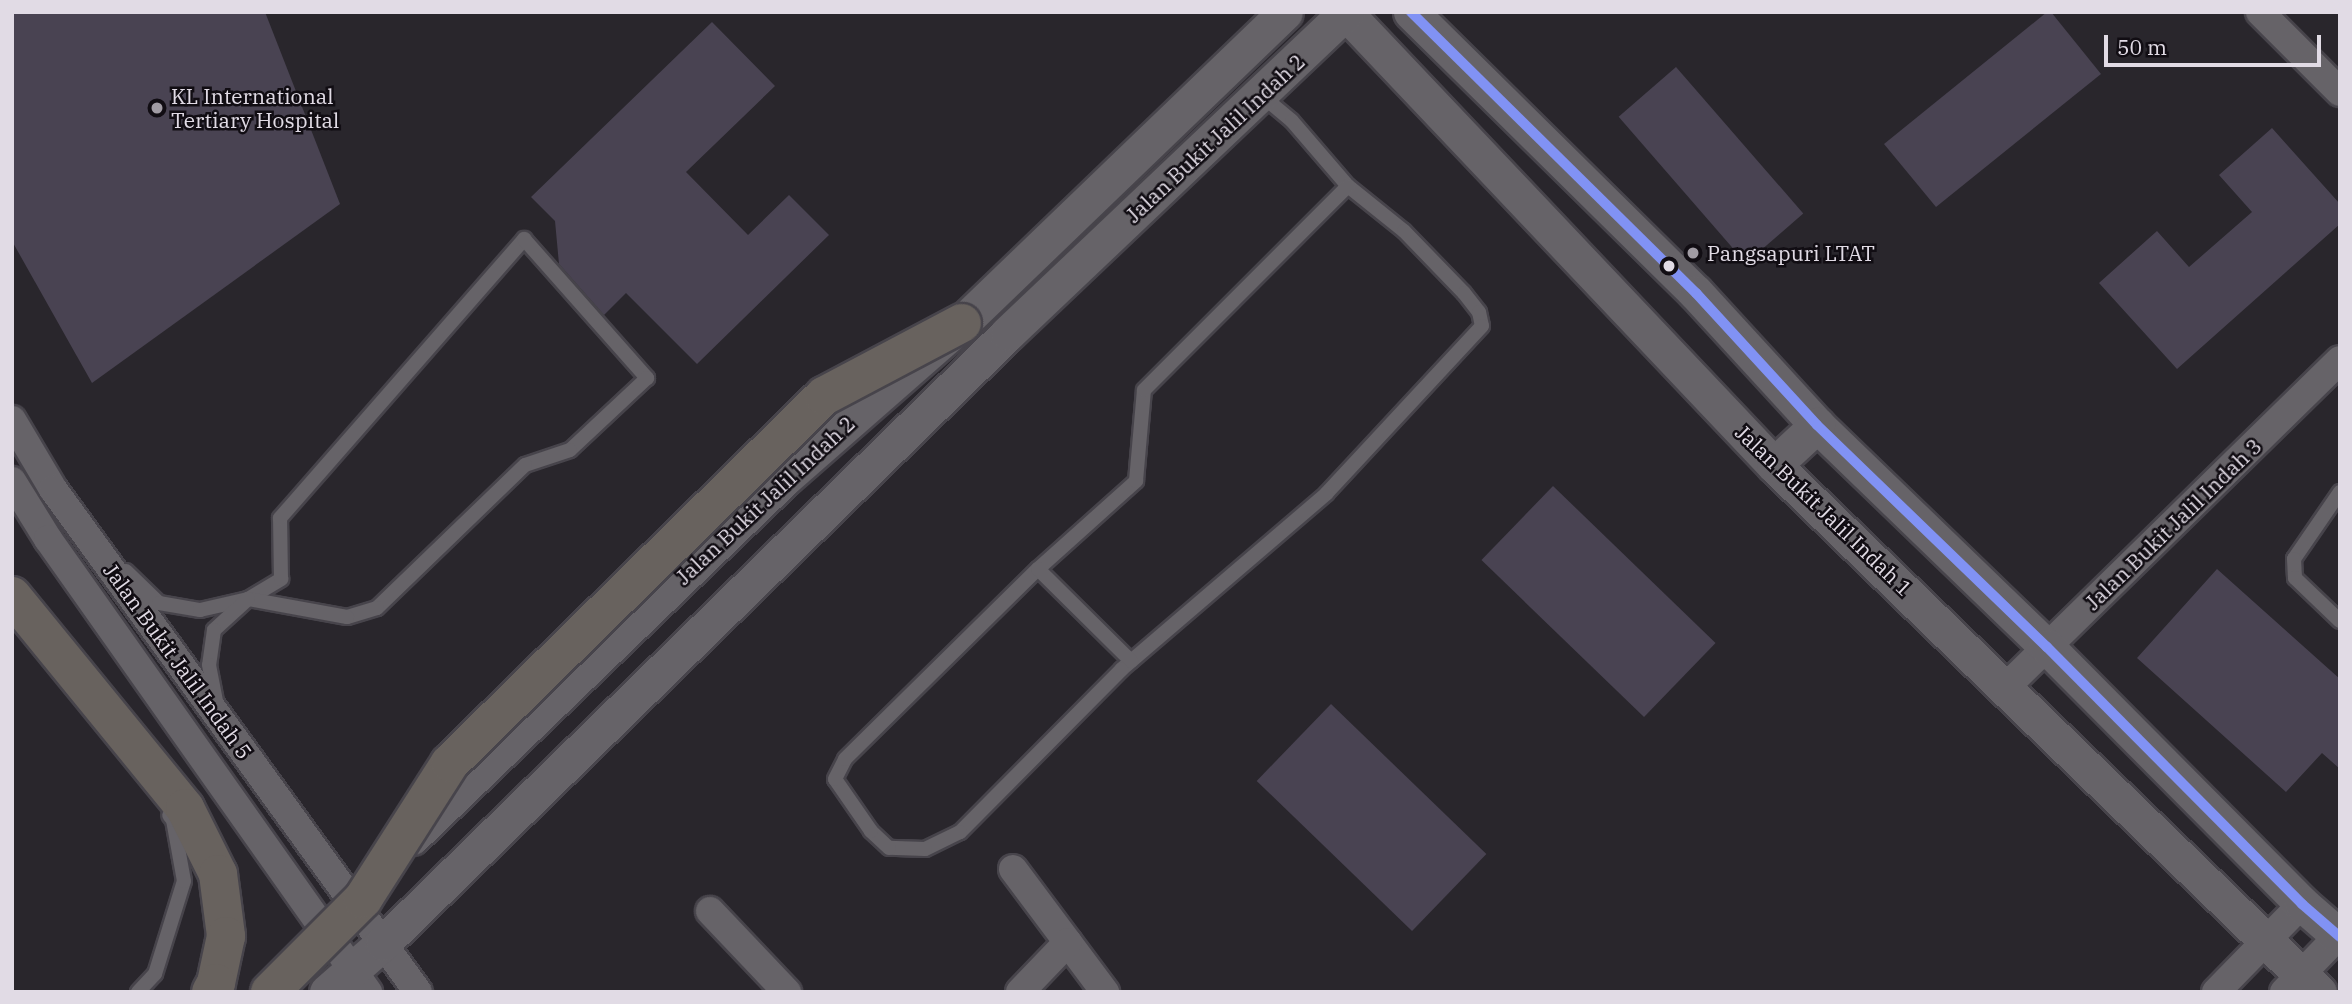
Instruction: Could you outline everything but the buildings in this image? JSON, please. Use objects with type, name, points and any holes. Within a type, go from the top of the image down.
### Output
[{"type":"highway","points":[[270,992],[363,899],[450,763],[824,396],[962,323]]},
{"type":"highway","points":[[12,596],[185,808],[218,874],[226,936],[211,992]]},
{"type":"street","name":"Jalan Bukit Jalil Indah 2","points":[[248,992],[786,477],[962,323],[1285,12]]},
{"type":"street","name":"Jalan Bukit Jalil Indah 2","points":[[327,992],[360,980],[383,943],[1007,333],[1346,12]]},
{"type":"street","name":"Jalan Bukit Jalil Indah 1","points":[[1346,12],[1774,465],[2265,941],[2302,986]]},
{"type":"street","points":[[1411,12],[1696,293],[1817,425],[2047,647],[2302,904],[2339,936],[2302,986]]},
{"type":"street","points":[[2260,12],[2340,92]]},
{"type":"street","name":"Jalan Bukit Jalil Indah 3","points":[[2006,687],[2340,360]]},
{"type":"street","name":"Jalan Bukit Jalil Indah 5","points":[[12,420],[53,489],[418,992]]},
{"type":"street","points":[[1774,465],[1817,425]]},
{"type":"street","name":"Jalan Bukit Jalil Indah 5","points":[[12,481],[48,539],[360,980]]},
{"type":"street","points":[[1013,869],[1105,992]]},
{"type":"street","points":[[2216,992],[2302,904]]},
{"type":"street","points":[[710,911],[787,992]]},
{"type":"street","points":[[1020,992],[1068,942]]},
{"type":"lane","points":[[1261,95],[1292,121],[1348,186],[1404,231],[1464,293],[1479,312],[1482,326],[1326,494],[1131,661],[960,831],[925,849],[889,848],[871,831],[835,779],[845,760],[1038,569],[1136,481],[1144,390],[1348,186]]},
{"type":"lane","points":[[78,524],[159,603],[200,610],[248,599],[347,617],[377,608],[525,465],[570,450],[647,378],[524,239],[280,518],[281,579],[248,599],[214,630],[209,665],[218,717]]},
{"type":"lane","points":[[2340,492],[2294,559],[2295,578],[2340,621]]},
{"type":"lane","points":[[1038,569],[1131,661]]},
{"type":"lane","points":[[12,615],[131,766]]},
{"type":"lane","points":[[138,992],[155,974],[184,881],[173,820],[156,798]]},
{"type":"transit line","points":[[1411,12],[1696,293],[1817,425],[2047,647],[2302,904],[2340,937]]},
{"type":"place","name":"KL International Tertiary Hospital","points":[[157,108]]},
{"type":"place","name":"Pangsapuri LTAT","points":[[1693,253]]}]
